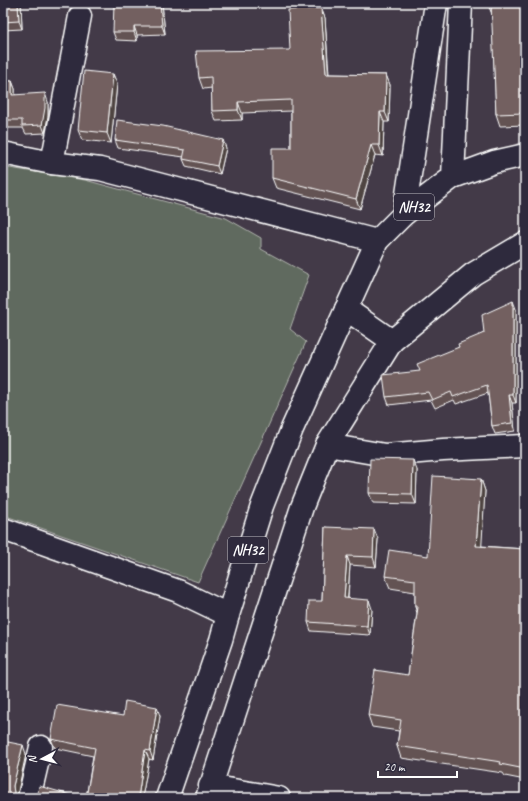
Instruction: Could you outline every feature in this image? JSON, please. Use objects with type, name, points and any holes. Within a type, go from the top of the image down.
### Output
[{"type":"main road","points":[[404,214],[436,3]]},
{"type":"main road","points":[[453,177],[462,3]]},
{"type":"main road","points":[[52,162],[80,16]]},
{"type":"main road","points":[[3,153],[100,169],[377,241]]},
{"type":"main road","name":"NH32","points":[[167,798],[221,640],[262,506],[292,428],[377,241],[404,214],[453,177],[494,162],[525,155]]},
{"type":"main road","name":"NH32","points":[[208,792],[302,507],[327,445],[392,341],[472,274],[525,243]]},
{"type":"main road","points":[[346,309],[392,341]]},
{"type":"main road","points":[[327,445],[386,455],[443,450],[525,446]]},
{"type":"main road","points":[[3,529],[178,591],[228,615]]},
{"type":"main road","points":[[29,798],[41,747]]},
{"type":"main road","points":[[208,792],[279,798]]},
{"type":"green space","points":[[3,167],[85,180],[226,218],[261,238],[261,249],[309,275],[290,329],[306,342],[198,582],[3,515]]},
{"type":"building","points":[[3,3],[18,3],[19,21],[3,22]]},
{"type":"building","points":[[160,3],[162,26],[134,26],[134,32],[113,32],[114,4]]},
{"type":"building","points":[[491,3],[525,3],[525,113],[496,114]]},
{"type":"building","points":[[321,8],[326,74],[386,75],[385,112],[380,112],[379,145],[371,145],[356,199],[272,178],[272,148],[291,148],[291,100],[238,102],[238,110],[212,111],[211,77],[199,78],[196,51],[290,50],[288,10]]},
{"type":"building","points":[[84,71],[113,74],[107,133],[78,130]]},
{"type":"building","points":[[3,81],[12,81],[12,95],[45,93],[45,108],[42,125],[22,126],[22,120],[3,120]]},
{"type":"building","points":[[117,120],[163,126],[223,140],[217,166],[183,159],[185,150],[115,140]]},
{"type":"building","points":[[513,301],[513,395],[509,395],[512,423],[492,426],[487,385],[453,397],[451,392],[432,400],[428,392],[386,397],[383,375],[420,371],[417,364],[459,347],[458,344],[484,333],[482,315]]},
{"type":"building","points":[[370,459],[413,460],[412,494],[369,493]]},
{"type":"building","points":[[433,476],[481,479],[476,546],[525,549],[525,769],[500,764],[501,762],[397,746],[401,720],[368,715],[375,670],[408,675],[418,607],[415,607],[415,580],[385,576],[389,550],[428,556]]},
{"type":"building","points":[[325,527],[374,529],[373,557],[347,556],[344,598],[369,600],[367,626],[308,622],[309,601],[322,601]]},
{"type":"building","points":[[125,701],[157,707],[150,751],[145,750],[138,798],[86,798],[95,748],[51,739],[57,705],[123,716]]},
{"type":"building","points":[[3,741],[23,745],[13,786],[14,793],[17,798],[3,798]]},
{"type":"building","points":[[39,786],[81,798],[34,798],[38,792]]},
{"type":"building","points":[[238,794],[257,798],[237,798]]}]
